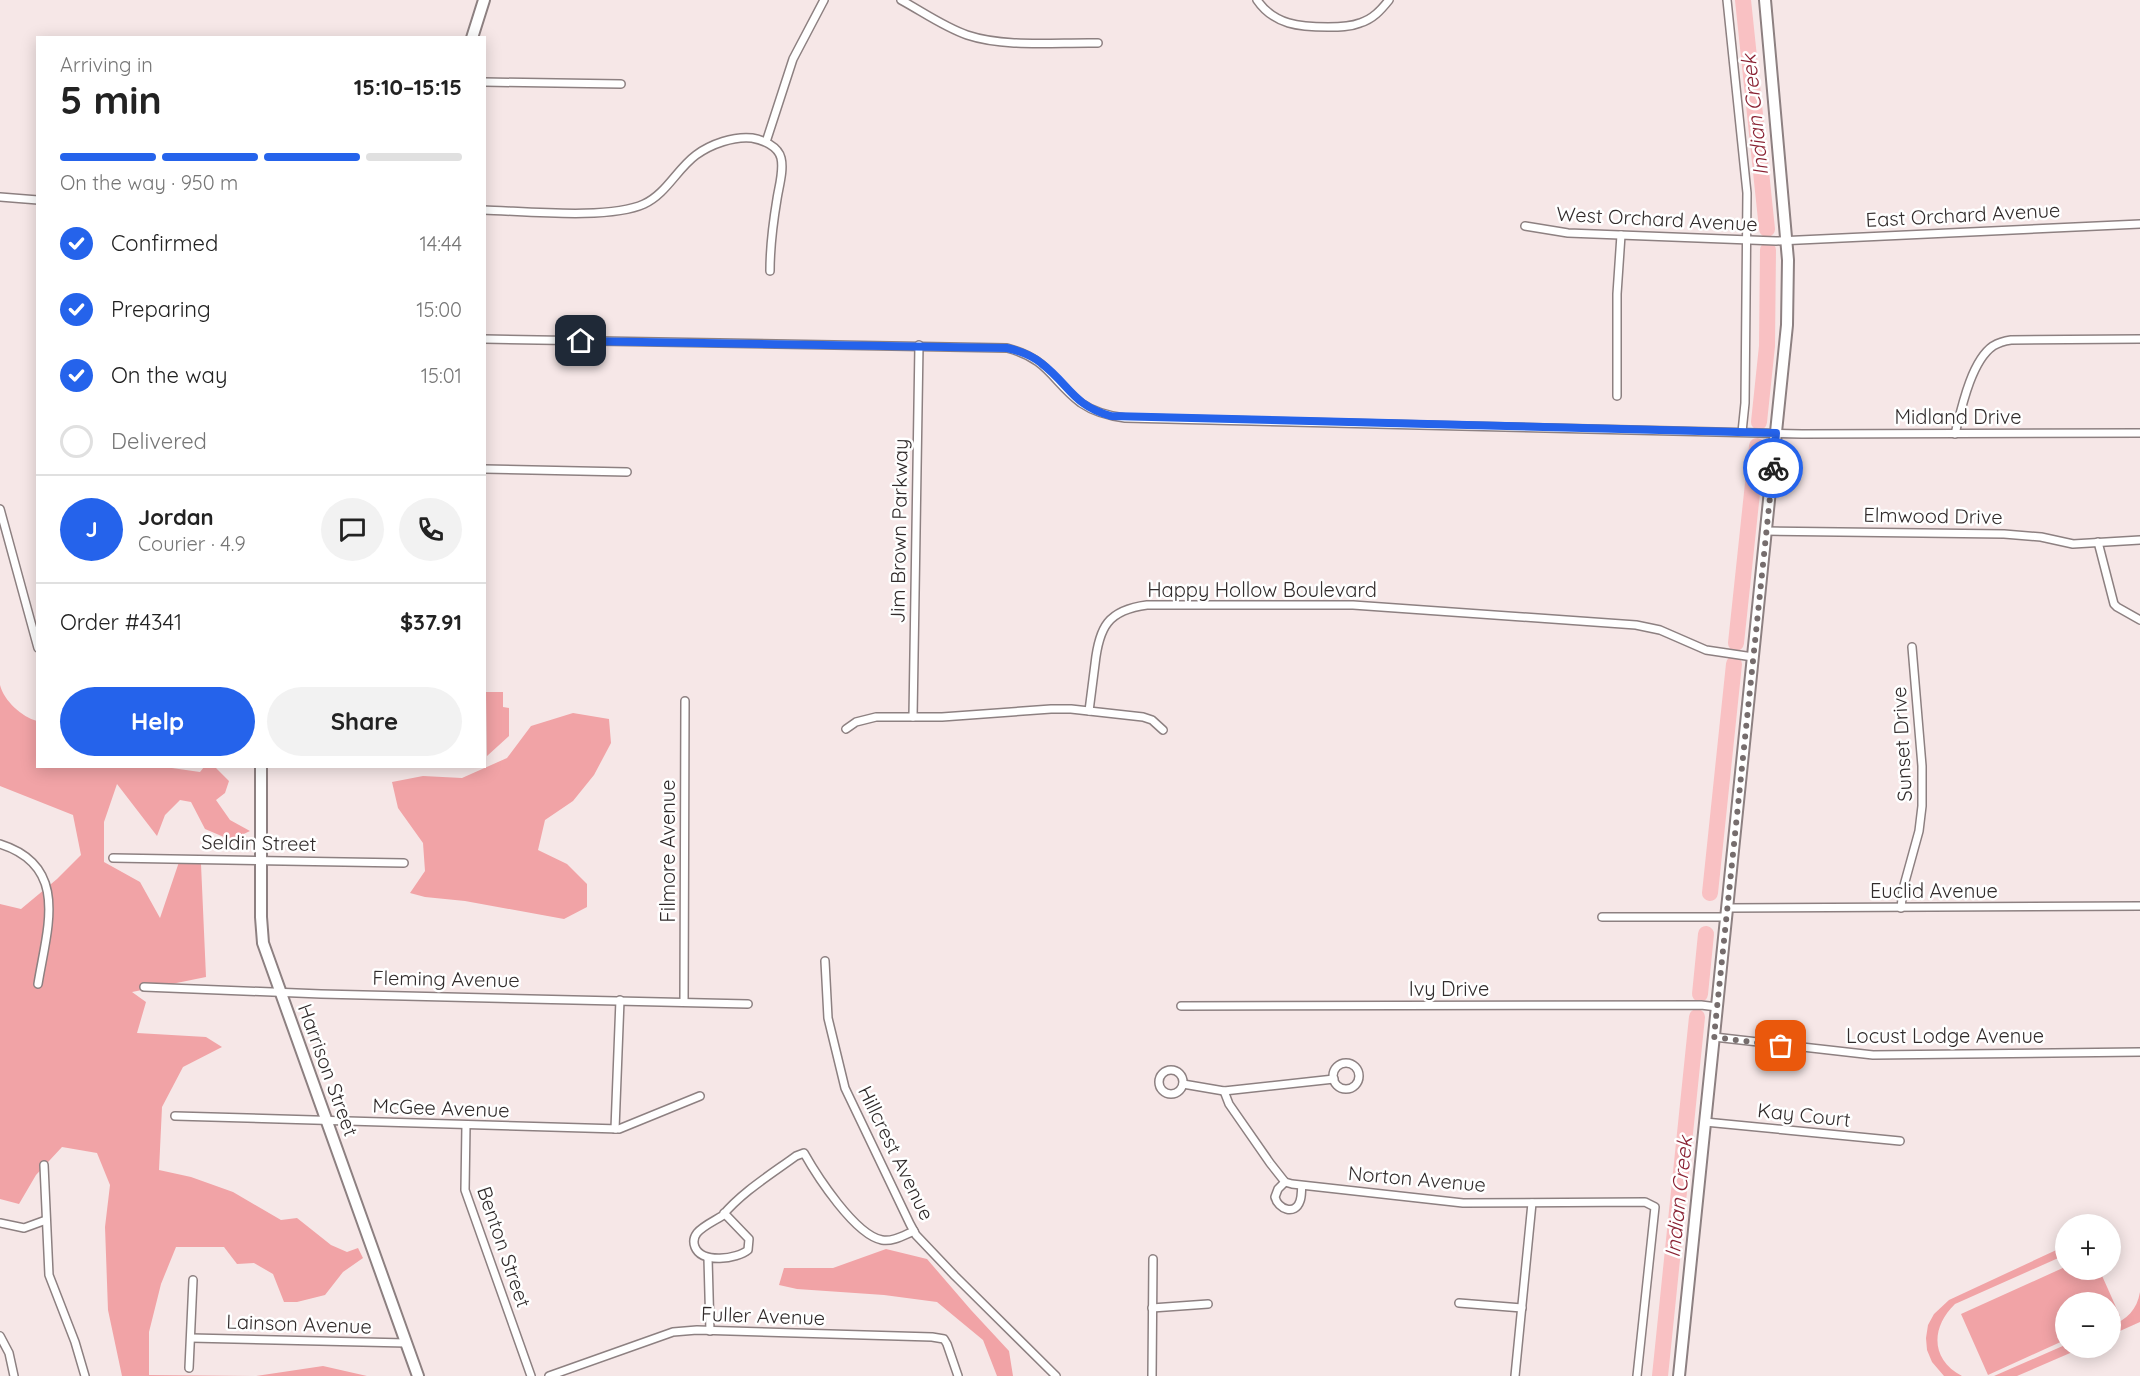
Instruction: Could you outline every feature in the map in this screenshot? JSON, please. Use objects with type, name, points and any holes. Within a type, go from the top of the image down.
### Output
[{"type":"main road","points":[[473,36],[484,0]]},
{"type":"main road","points":[[1679,1376],[1789,303],[1787,240],[1765,0]]},
{"type":"main road","name":"Harrison Street","points":[[261,768],[262,932],[268,959],[418,1376]]},
{"type":"street","points":[[766,142],[794,58],[824,0]]},
{"type":"street","points":[[901,0],[957,31],[977,38],[1017,42],[1098,43]]},
{"type":"street","points":[[1257,0],[1276,19],[1288,24],[1312,27],[1345,27],[1361,23],[1381,10],[1389,0]]},
{"type":"street","points":[[1727,0],[1745,169],[1748,240],[1745,402],[1742,432]]},
{"type":"street","points":[[486,82],[621,84]]},
{"type":"street","points":[[486,210],[586,213],[632,208],[650,201],[662,191],[683,166],[708,148],[725,141],[747,138],[766,142],[777,150],[781,157],[781,174],[771,236],[770,271]]},
{"type":"street","points":[[0,197],[36,200]]},
{"type":"street","name":"East Orchard Avenue","points":[[1787,240],[2140,224]]},
{"type":"street","name":"West Orchard Avenue","points":[[1525,226],[1552,232],[1787,240]]},
{"type":"street","points":[[1617,396],[1617,294],[1621,235]]},
{"type":"street","name":"Midland Drive","points":[[486,339],[997,347],[1021,352],[1042,363],[1068,391],[1087,406],[1100,413],[1125,418],[1776,433],[2140,433]]},
{"type":"street","points":[[1955,434],[1978,363],[1986,352],[2000,342],[2140,339]]},
{"type":"street","name":"Jim Brown Parkway","points":[[913,717],[919,345]]},
{"type":"street","points":[[486,469],[627,472]]},
{"type":"street","points":[[0,509],[36,641]]},
{"type":"street","name":"Elmwood Drive","points":[[1766,531],[2004,534],[2041,537],[2073,544],[2140,540]]},
{"type":"street","points":[[2098,542],[2114,604],[2140,620]]},
{"type":"street","name":"Happy Hollow Boulevard","points":[[1089,711],[1097,647],[1103,628],[1116,614],[1125,609],[1147,605],[1353,605],[1636,626],[1660,630],[1706,650],[1753,657]]},
{"type":"street","name":"Sunset Drive","points":[[1900,908],[1919,831],[1922,806],[1922,766],[1912,647]]},
{"type":"street","name":"Filmore Avenue","points":[[684,1002],[685,701]]},
{"type":"street","points":[[846,729],[866,719],[962,716],[1051,709],[1143,717],[1152,720],[1163,730]]},
{"type":"street","points":[[0,844],[14,848],[29,857],[39,868],[47,887],[48,913],[38,984]]},
{"type":"street","name":"Seldin Street","points":[[113,858],[404,863]]},
{"type":"street","name":"Euclid Avenue","points":[[1602,917],[1900,908],[2140,906]]},
{"type":"street","name":"Hillcrest Avenue","points":[[825,961],[828,1018],[845,1088],[914,1231],[1027,1349],[1056,1376]]},
{"type":"street","name":"Fleming Avenue","points":[[144,987],[748,1004]]},
{"type":"street","points":[[615,1129],[620,1000]]},
{"type":"street","name":"Ivy Drive","points":[[1181,1006],[1701,1005],[1717,1007]]},
{"type":"street","name":"Locust Lodge Avenue","points":[[1714,1037],[1873,1055],[2140,1052]]},
{"type":"street","points":[[1183,1084],[1224,1091],[1334,1079]]},
{"type":"street","points":[[1224,1091],[1229,1104],[1286,1182],[1278,1189],[1275,1197],[1279,1206],[1288,1209],[1297,1206],[1302,1186]]},
{"type":"street","name":"McGee Avenue","points":[[175,1116],[615,1129],[641,1122],[700,1096]]},
{"type":"street","name":"Kay Court","points":[[1705,1122],[1900,1141]]},
{"type":"street","name":"Benton Street","points":[[466,1125],[465,1190],[531,1376]]},
{"type":"street","points":[[724,1213],[749,1239],[748,1250],[738,1255],[708,1258],[699,1252],[694,1243],[698,1232],[724,1213],[736,1200],[796,1156],[804,1153],[832,1195],[867,1233],[873,1237],[889,1240],[914,1231]]},
{"type":"street","points":[[44,1165],[49,1275],[75,1342],[85,1376]]},
{"type":"street","name":"Norton Avenue","points":[[1286,1182],[1302,1186],[1464,1203],[1645,1202],[1655,1207],[1637,1376]]},
{"type":"street","points":[[1515,1376],[1532,1203]]},
{"type":"street","points":[[0,1223],[24,1228],[46,1220]]},
{"type":"street","points":[[708,1258],[710,1331]]},
{"type":"street","points":[[1152,1376],[1153,1259]]},
{"type":"street","points":[[189,1368],[193,1280]]},
{"type":"street","points":[[1459,1303],[1522,1308]]},
{"type":"street","points":[[1152,1308],[1208,1304]]},
{"type":"street","name":"Fuller Avenue","points":[[549,1376],[673,1332],[710,1331],[932,1337],[944,1340],[947,1344],[958,1376]]},
{"type":"street","points":[[0,1336],[9,1353],[14,1376]]},
{"type":"street","name":"Lainson Avenue","points":[[190,1338],[406,1343]]},
{"type":"shaded area","points":[[0,685],[5,697],[14,708],[36,721],[36,768],[172,768],[200,772],[203,768],[216,768],[229,781],[225,793],[216,800],[230,820],[250,831],[231,840],[205,829],[191,802],[180,800],[165,815],[157,836],[117,784],[104,822],[104,862],[140,882],[160,918],[179,862],[201,864],[206,977],[132,992],[146,1002],[137,1033],[206,1037],[222,1047],[183,1067],[162,1107],[159,1170],[191,1177],[233,1192],[281,1220],[297,1218],[331,1245],[347,1252],[358,1248],[363,1258],[343,1272],[325,1295],[297,1302],[284,1302],[273,1274],[254,1263],[237,1264],[224,1247],[176,1247],[161,1284],[149,1332],[149,1375],[256,1376],[122,1376],[108,1310],[105,1227],[110,1185],[97,1153],[62,1147],[36,1175],[19,1204],[0,1199],[0,904],[21,909],[81,855],[73,815],[0,786]]},
{"type":"shaded area","points":[[486,692],[503,692],[503,707],[509,708],[509,736],[487,756]]},
{"type":"shaded area","points":[[573,713],[609,719],[611,743],[594,775],[573,801],[545,820],[538,850],[567,864],[587,884],[587,907],[564,919],[410,893],[425,871],[423,843],[398,808],[392,782],[423,776],[462,778],[507,758],[531,726]]},
{"type":"shaded area","points":[[886,1249],[927,1259],[1009,1351],[1013,1376],[997,1376],[983,1340],[937,1302],[884,1295],[797,1289],[779,1285],[784,1268],[833,1268]]},
{"type":"shaded area","points":[[2055,1251],[2055,1259],[1955,1304],[1947,1313],[1938,1332],[1939,1352],[1944,1361],[1962,1376],[1944,1376],[1932,1362],[1927,1350],[1928,1325],[1934,1314],[1949,1300]]},
{"type":"shaded area","points":[[2055,1272],[2055,1280],[2104,1280],[2109,1292],[2055,1292],[2055,1345],[1988,1375],[1961,1314]]},
{"type":"shaded area","points":[[2140,1292],[2140,1322],[2121,1331],[2121,1321],[2136,1304]]},
{"type":"shaded area","points":[[2055,1349],[2055,1358],[2059,1358],[2017,1376],[1994,1376]]},
{"type":"shaded area","points":[[323,1366],[367,1376],[256,1376]]},
{"type":"waterway","name":"Indian Creek","points":[[1743,0],[1767,229]]},
{"type":"waterway","name":"Indian Creek","points":[[1759,422],[1767,346],[1768,250]]},
{"type":"waterway","name":"Indian Creek","points":[[1736,643],[1757,446]]},
{"type":"waterway","name":"Indian Creek","points":[[1710,893],[1734,664]]},
{"type":"waterway","name":"Indian Creek","points":[[1700,994],[1706,934]]},
{"type":"waterway","name":"Indian Creek","points":[[1660,1376],[1697,1017]]},
{"type":"way so far","points":[[1773,468],[1714,1037],[1781,1046]]},
{"type":"route","points":[[581,341],[1007,348],[1029,355],[1042,363],[1080,402],[1111,416],[1776,433],[1773,468]]}]
